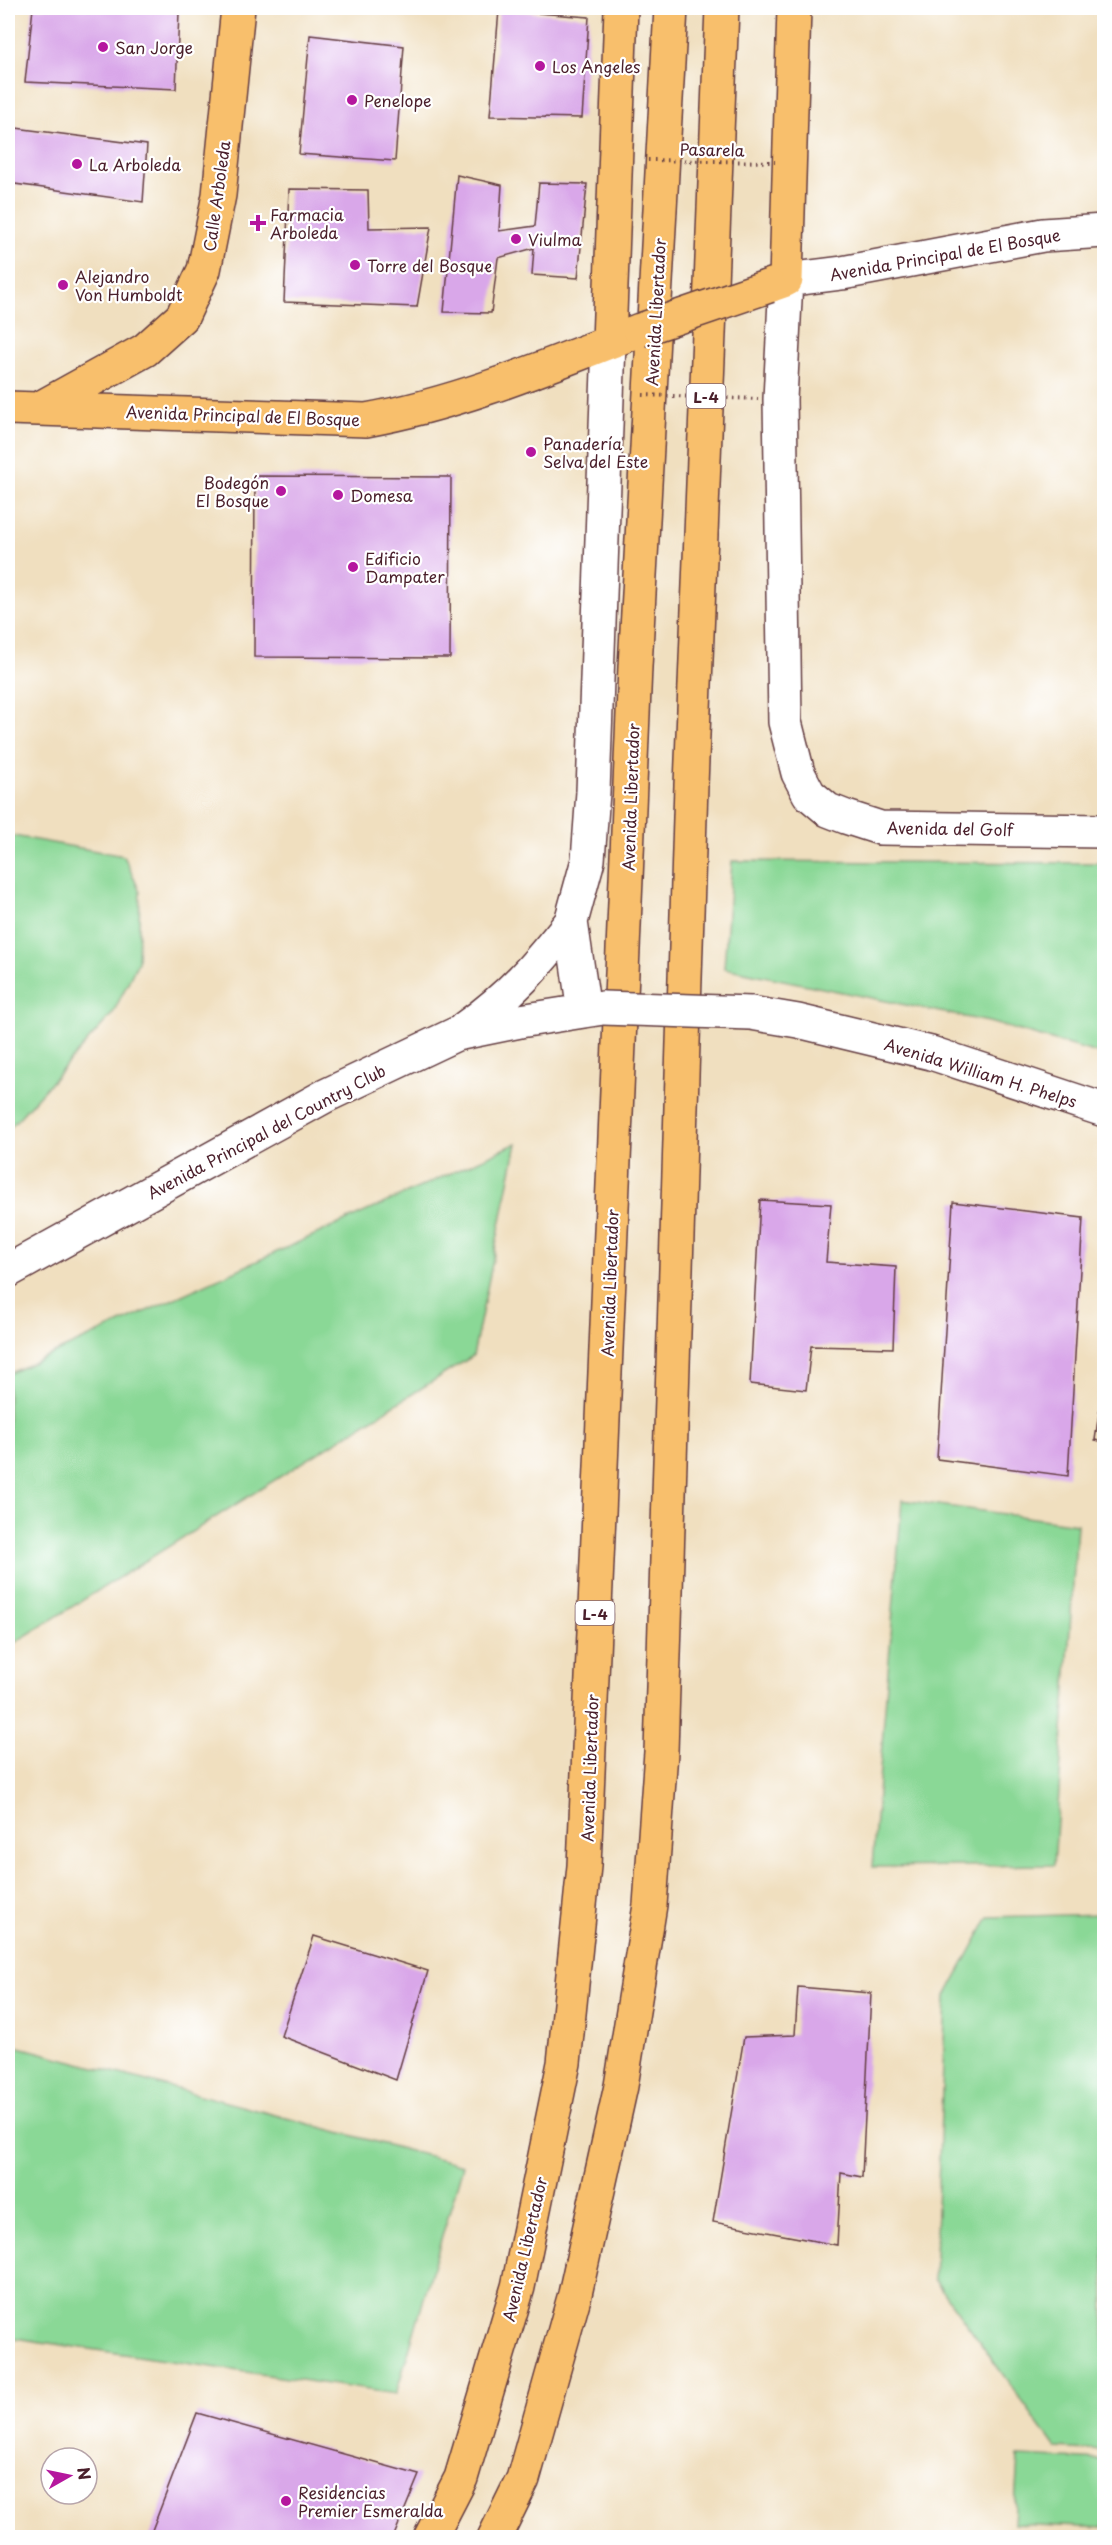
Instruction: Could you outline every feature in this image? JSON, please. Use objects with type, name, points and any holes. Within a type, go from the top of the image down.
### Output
[{"type":"main road","name":"Calle Arboleda","points":[[23,408],[145,350],[182,317],[204,270],[219,195],[238,8]]},
{"type":"main road","points":[[609,342],[621,8]]},
{"type":"main road","name":"Avenida Libertador","points":[[430,2538],[461,2478],[518,2286],[564,2063],[584,1866],[634,679],[671,8]]},
{"type":"main road","name":"L-4","points":[[494,2538],[523,2479],[576,2294],[621,2086],[650,1905],[661,1752],[690,797],[722,8]]},
{"type":"main road","points":[[777,283],[795,8]]},
{"type":"main road","name":"Avenida Principal de El Bosque","points":[[23,408],[366,420],[481,392],[640,330],[777,283]]},
{"type":"street","name":"Avenida Principal de El Bosque","points":[[777,283],[1043,235],[1104,231]]},
{"type":"street","name":"Avenida del Golf","points":[[777,283],[785,722],[798,773],[809,794],[828,810],[880,828],[1104,831]]},
{"type":"street","points":[[456,1034],[498,1004],[535,968],[571,922],[588,860],[609,342]]},
{"type":"street","points":[[571,922],[594,1010]]},
{"type":"street","name":"Avenida Principal del Country Club","points":[[8,1271],[325,1096],[456,1034],[594,1010],[751,1013]]},
{"type":"street","name":"Avenida William H. Phelps","points":[[751,1013],[798,1021],[931,1053],[1104,1110]]},
{"type":"path","name":"Pasarela","points":[[648,160],[775,162]]},
{"type":"path","points":[[643,395],[758,399]]},
{"type":"green space","points":[[8,835],[124,856],[140,892],[138,962],[113,1013],[8,1130]]},
{"type":"green space","points":[[732,861],[1104,863],[1104,1055],[989,1022],[724,968]]},
{"type":"green space","points":[[517,1143],[473,1356],[8,1647],[8,1374]]},
{"type":"green space","points":[[902,1500],[1077,1524],[1054,1865],[872,1867]]},
{"type":"green space","points":[[1104,1914],[1104,2451],[1056,2448],[934,2279],[946,1996],[989,1917]]},
{"type":"green space","points":[[8,2044],[463,2165],[396,2394],[8,2337]]},
{"type":"green space","points":[[1018,2456],[1104,2460],[1104,2528],[1014,2524]]},
{"type":"building","name":"San Jorge","points":[[33,8],[179,12],[176,89],[25,82]]},
{"type":"building","name":"Los Angeles","points":[[499,10],[589,17],[582,118],[490,116]]},
{"type":"building","name":"Penelope","points":[[310,35],[404,46],[395,161],[299,154]]},
{"type":"building","name":"La Arboleda","points":[[8,127],[147,145],[143,202],[8,183]]},
{"type":"building","name":"Viulma","points":[[457,175],[502,185],[499,231],[535,226],[539,183],[587,184],[578,278],[532,275],[534,248],[498,258],[491,313],[444,312]]},
{"type":"building","name":"Torre del Bosque","points":[[289,189],[368,190],[369,228],[431,227],[417,307],[284,302]]},
{"type":"building","name":"Edificio Dampater","points":[[255,476],[451,477],[450,658],[254,657]]},
{"type":"building","points":[[760,1200],[831,1204],[826,1262],[896,1267],[893,1348],[811,1346],[806,1390],[750,1384]]},
{"type":"building","points":[[953,1202],[1083,1218],[1068,1476],[937,1459]]},
{"type":"building","points":[[1104,1387],[1104,1442],[1095,1440]]},
{"type":"building","points":[[314,1936],[428,1971],[396,2080],[281,2036]]},
{"type":"building","points":[[798,1987],[871,1993],[862,2177],[841,2173],[837,2245],[713,2222],[744,2037],[795,2035]]},
{"type":"building","name":"Residencias Premier Esmeralda","points":[[197,2413],[419,2475],[393,2538],[149,2538]]},
{"type":"place","name":"San Jorge","points":[[103,47]]},
{"type":"place","name":"Los Angeles","points":[[540,66]]},
{"type":"place","name":"Penelope","points":[[352,100]]},
{"type":"place","name":"La Arboleda","points":[[77,164]]},
{"type":"place","name":"Farmacia Arboleda","points":[[258,223]]},
{"type":"place","name":"Viulma","points":[[516,239]]},
{"type":"place","name":"Torre del Bosque","points":[[355,265]]},
{"type":"place","name":"Alejandro Von Humboldt","points":[[63,285]]},
{"type":"place","name":"Panadería Selva del Este","points":[[531,452]]},
{"type":"place","name":"Bodegón El Bosque","points":[[281,491]]},
{"type":"place","name":"Domesa","points":[[338,495]]},
{"type":"place","name":"Edificio Dampater","points":[[353,567]]},
{"type":"place","name":"Residencias Premier Esmeralda","points":[[286,2501]]}]
